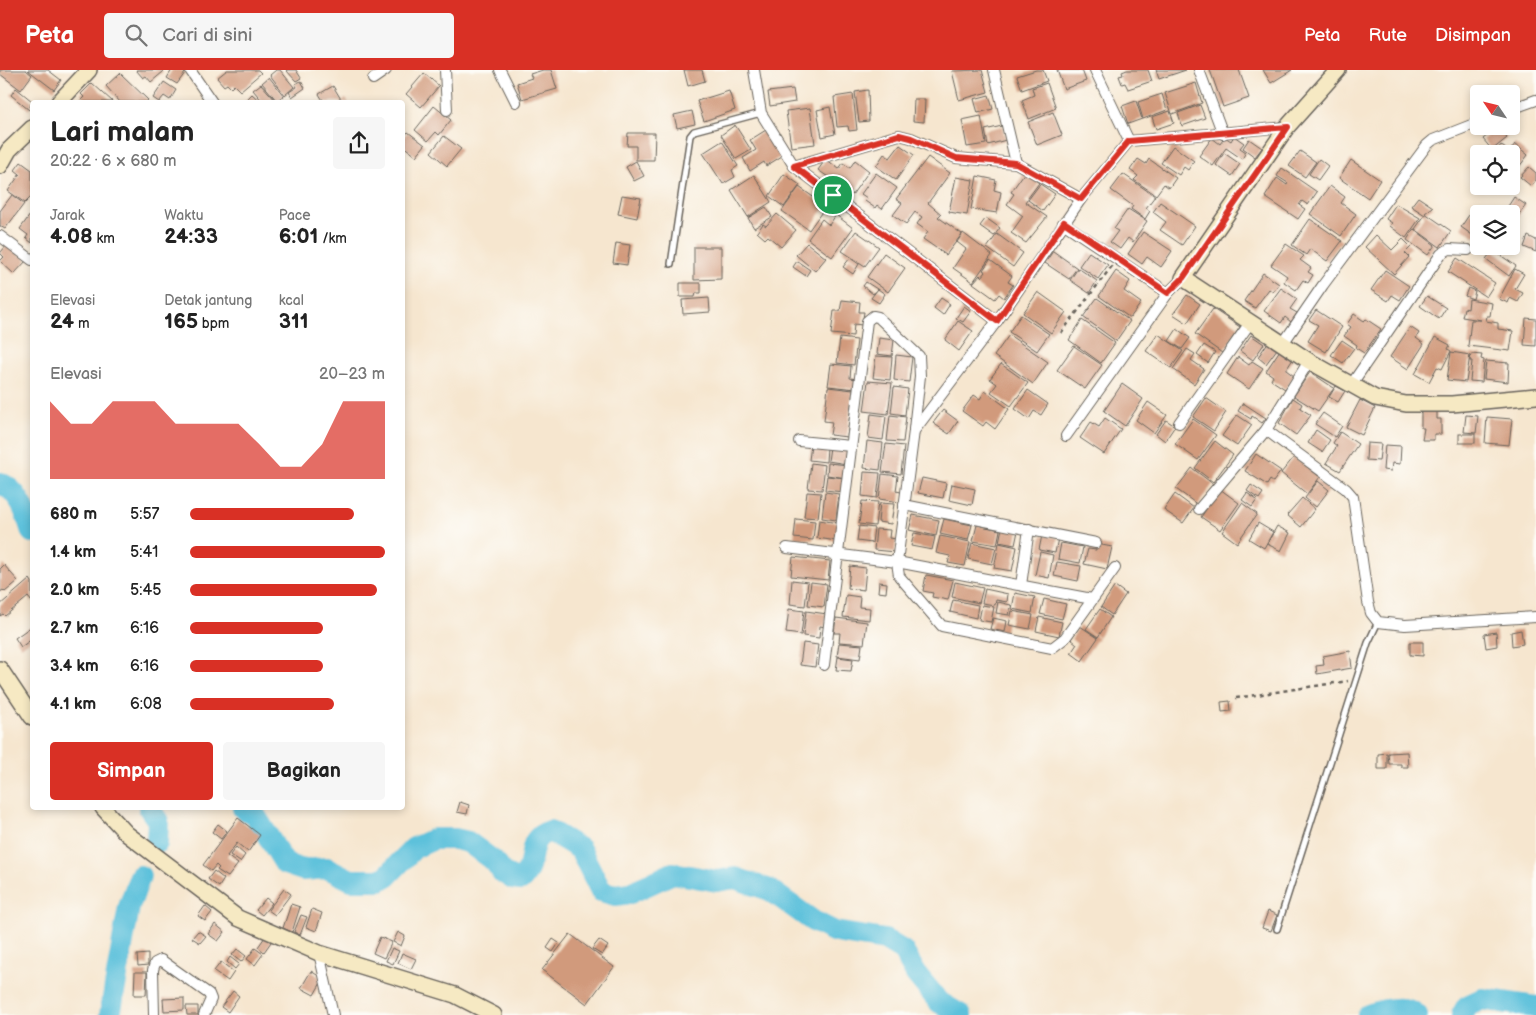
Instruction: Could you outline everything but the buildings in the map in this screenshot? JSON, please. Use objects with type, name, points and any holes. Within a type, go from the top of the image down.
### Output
[{"type":"street","points":[[61,100],[88,70]]},
{"type":"street","points":[[190,70],[211,100]]},
{"type":"street","points":[[373,79],[386,70]]},
{"type":"street","points":[[445,70],[447,110]]},
{"type":"street","points":[[500,70],[516,102]]},
{"type":"street","points":[[754,70],[761,113],[794,166],[997,321]]},
{"type":"street","points":[[994,70],[1016,163]]},
{"type":"street","points":[[1095,70],[1129,141]]},
{"type":"street","points":[[1200,70],[1223,134]]},
{"type":"street","points":[[1066,436],[1168,293],[1183,278],[1288,127],[1338,70]]},
{"type":"street","points":[[1520,106],[1536,100]]},
{"type":"street","points":[[1284,342],[1427,145],[1432,140],[1470,125]]},
{"type":"street","points":[[914,431],[997,321],[1081,199],[1129,141],[1288,127]]},
{"type":"street","points":[[0,166],[9,150],[30,130]]},
{"type":"street","points":[[794,166],[899,135],[911,138],[956,158],[1016,163],[1081,199]]},
{"type":"street","points":[[1064,222],[1168,293]]},
{"type":"street","points":[[0,236],[30,258]]},
{"type":"street","points":[[1351,385],[1441,254],[1449,249],[1468,250]]},
{"type":"street","points":[[1183,278],[1309,360],[1375,398],[1406,404],[1452,404],[1536,396]]},
{"type":"street","points":[[824,665],[867,321],[873,316],[878,317],[919,356],[920,376],[897,562],[899,576],[942,626],[1052,648],[1065,638],[1115,568]]},
{"type":"street","points":[[1179,423],[1250,323]]},
{"type":"street","points":[[1199,509],[1266,430],[1309,360]]},
{"type":"street","points":[[1266,430],[1346,489],[1353,497],[1368,602],[1371,613],[1378,622],[1405,625],[1536,617]]},
{"type":"street","points":[[799,440],[851,446]]},
{"type":"street","points":[[904,505],[1096,543]]},
{"type":"street","points":[[1021,585],[1029,529]]},
{"type":"street","points":[[787,548],[897,562],[1092,599]]},
{"type":"street","points":[[0,669],[30,714]]},
{"type":"street","points":[[105,810],[127,834],[238,918],[319,953],[455,995],[494,1015]]},
{"type":"street","points":[[319,953],[333,1015]]},
{"type":"street","points":[[154,1015],[153,970],[155,963],[161,960],[209,994],[211,999],[204,1015]]},
{"type":"lane","points":[[671,264],[690,136],[694,132],[761,113]]},
{"type":"lane","points":[[1277,929],[1368,643],[1378,622]]},
{"type":"path","points":[[1061,333],[1117,259]]},
{"type":"path","points":[[1236,698],[1356,680]]},
{"type":"waterway","points":[[0,483],[7,486],[17,497],[25,511],[30,526]]},
{"type":"waterway","points":[[150,810],[158,821],[157,843]]},
{"type":"waterway","points":[[246,810],[255,815],[285,864],[303,870],[327,868],[351,880],[380,880],[387,876],[414,848],[434,839],[455,839],[468,842],[495,862],[502,872],[513,879],[521,880],[529,866],[534,845],[542,835],[550,831],[580,849],[601,891],[615,895],[630,893],[673,873],[717,881],[735,878],[770,890],[813,921],[835,932],[885,940],[903,951],[916,974],[939,1002],[961,1015]]},
{"type":"waterway","points":[[110,1015],[129,907],[140,876]]},
{"type":"waterway","points":[[1462,1015],[1467,1006],[1482,999],[1536,1007]]},
{"type":"waterway","points":[[1368,1015],[1386,1010],[1400,1009],[1417,1015]]},
{"type":"route","points":[[1288,127],[1183,278],[1168,293],[1064,222],[997,321],[986,315],[833,195],[794,166],[899,135],[911,138],[956,158],[1016,163],[1081,199],[1129,141],[1288,127]]}]
